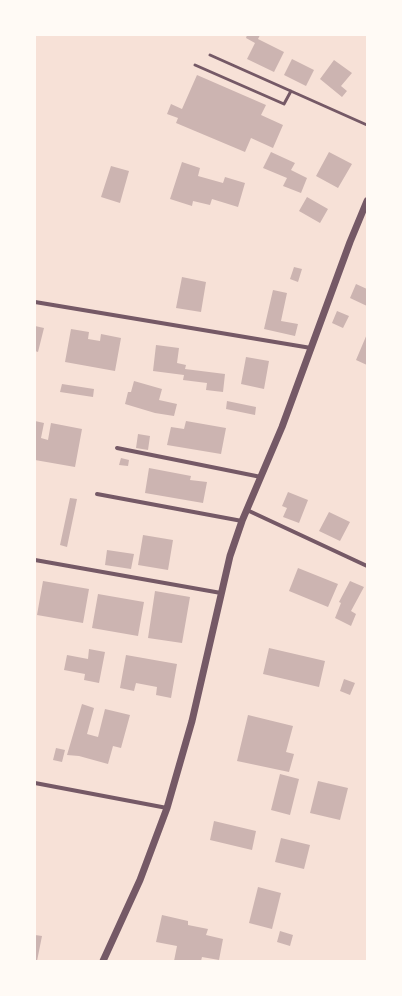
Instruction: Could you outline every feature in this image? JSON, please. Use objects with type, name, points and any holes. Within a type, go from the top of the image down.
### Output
[{"type":"street","points":[[102,961],[140,880],[167,808],[192,721],[230,556],[242,521],[282,427],[310,348],[367,201]]},
{"type":"street","points":[[35,302],[310,348]]},
{"type":"street","points":[[117,448],[261,477]]},
{"type":"street","points":[[97,494],[242,521]]},
{"type":"street","points":[[247,510],[367,566]]},
{"type":"street","points":[[35,560],[221,593]]},
{"type":"street","points":[[35,784],[167,808]]},
{"type":"lane","points":[[210,55],[367,125]]},
{"type":"lane","points":[[196,65],[284,104],[291,91]]},
{"type":"building","points":[[247,35],[260,35],[258,39],[284,52],[274,72],[247,59],[255,43],[246,38]]},
{"type":"building","points":[[292,59],[314,70],[306,86],[284,75]]},
{"type":"building","points":[[334,60],[352,73],[341,86],[347,91],[342,97],[320,79]]},
{"type":"building","points":[[197,75],[266,105],[261,115],[283,125],[273,148],[251,138],[245,152],[176,123],[178,118],[167,114],[171,104],[182,109]]},
{"type":"building","points":[[271,152],[295,163],[291,170],[307,178],[301,193],[283,186],[287,178],[263,168]]},
{"type":"building","points":[[329,152],[352,164],[338,188],[316,176]]},
{"type":"building","points":[[182,162],[200,168],[198,176],[223,183],[225,177],[245,183],[238,207],[212,199],[210,205],[193,201],[192,206],[170,199]]},
{"type":"building","points":[[111,166],[129,171],[120,203],[101,197]]},
{"type":"building","points":[[307,197],[328,209],[320,223],[299,211]]},
{"type":"building","points":[[294,267],[302,269],[298,282],[290,279]]},
{"type":"building","points":[[182,277],[206,282],[201,312],[176,308]]},
{"type":"building","points":[[356,284],[367,289],[367,306],[350,298]]},
{"type":"building","points":[[273,290],[287,293],[281,321],[298,324],[295,336],[264,329]]},
{"type":"building","points":[[337,311],[349,316],[343,328],[332,323]]},
{"type":"building","points":[[35,326],[44,328],[38,352],[35,351]]},
{"type":"building","points":[[71,329],[89,332],[88,339],[100,341],[101,334],[121,338],[115,371],[65,362]]},
{"type":"building","points":[[367,334],[367,365],[356,360]]},
{"type":"building","points":[[156,345],[179,348],[177,363],[186,365],[185,369],[225,374],[223,392],[206,390],[207,383],[183,380],[184,375],[153,371]]},
{"type":"building","points":[[246,357],[269,361],[264,389],[241,384]]},
{"type":"building","points":[[134,381],[162,389],[159,400],[177,404],[174,416],[155,413],[125,404],[128,392],[131,392]]},
{"type":"building","points":[[62,384],[94,389],[93,397],[60,392]]},
{"type":"building","points":[[227,401],[256,407],[255,415],[226,409]]},
{"type":"building","points":[[35,421],[44,423],[41,438],[48,440],[51,423],[82,429],[75,467],[35,460]]},
{"type":"building","points":[[186,421],[226,428],[221,454],[167,445],[171,427],[184,429]]},
{"type":"building","points":[[138,434],[150,436],[148,450],[136,448]]},
{"type":"building","points":[[121,458],[129,460],[128,466],[119,465]]},
{"type":"building","points":[[149,468],[191,476],[190,480],[207,482],[203,503],[145,493]]},
{"type":"building","points":[[288,492],[308,500],[299,523],[283,517],[287,508],[282,506]]},
{"type":"building","points":[[70,498],[77,499],[67,547],[60,545]]},
{"type":"building","points":[[329,512],[350,522],[340,541],[319,531]]},
{"type":"building","points":[[143,535],[173,540],[168,570],[138,565]]},
{"type":"building","points":[[107,550],[134,554],[131,569],[105,565]]},
{"type":"building","points":[[298,568],[338,584],[328,607],[289,591]]},
{"type":"building","points":[[43,581],[89,589],[83,623],[37,615]]},
{"type":"building","points":[[350,581],[364,587],[351,611],[356,614],[351,626],[335,618],[341,603],[339,602]]},
{"type":"building","points":[[155,591],[190,597],[182,643],[148,638]]},
{"type":"building","points":[[98,594],[144,602],[138,636],[92,628]]},
{"type":"building","points":[[269,648],[325,661],[319,687],[263,674]]},
{"type":"building","points":[[89,649],[105,652],[99,683],[84,680],[85,674],[64,670],[67,655],[88,659]]},
{"type":"building","points":[[126,655],[177,664],[171,698],[156,695],[157,687],[136,683],[134,691],[120,688]]},
{"type":"building","points":[[344,679],[355,683],[350,695],[340,691]]},
{"type":"building","points":[[82,704],[94,708],[87,734],[98,737],[105,709],[130,715],[121,748],[113,746],[108,764],[79,756],[67,755]]},
{"type":"building","points":[[248,715],[293,726],[286,752],[294,754],[289,772],[237,761]]},
{"type":"building","points":[[56,748],[65,750],[62,762],[53,760]]},
{"type":"building","points":[[280,774],[299,779],[290,815],[271,810]]},
{"type":"building","points":[[318,781],[348,788],[340,820],[310,813]]},
{"type":"building","points":[[214,821],[256,831],[252,850],[210,840]]},
{"type":"building","points":[[281,838],[310,845],[304,869],[275,862]]},
{"type":"building","points":[[258,887],[281,893],[272,929],[249,923]]},
{"type":"building","points":[[162,915],[188,921],[188,925],[208,929],[206,935],[223,939],[219,960],[202,957],[201,961],[174,961],[177,946],[156,942]]},
{"type":"building","points":[[280,931],[293,935],[290,946],[277,942]]},
{"type":"building","points":[[35,935],[42,936],[37,961],[35,961]]}]
